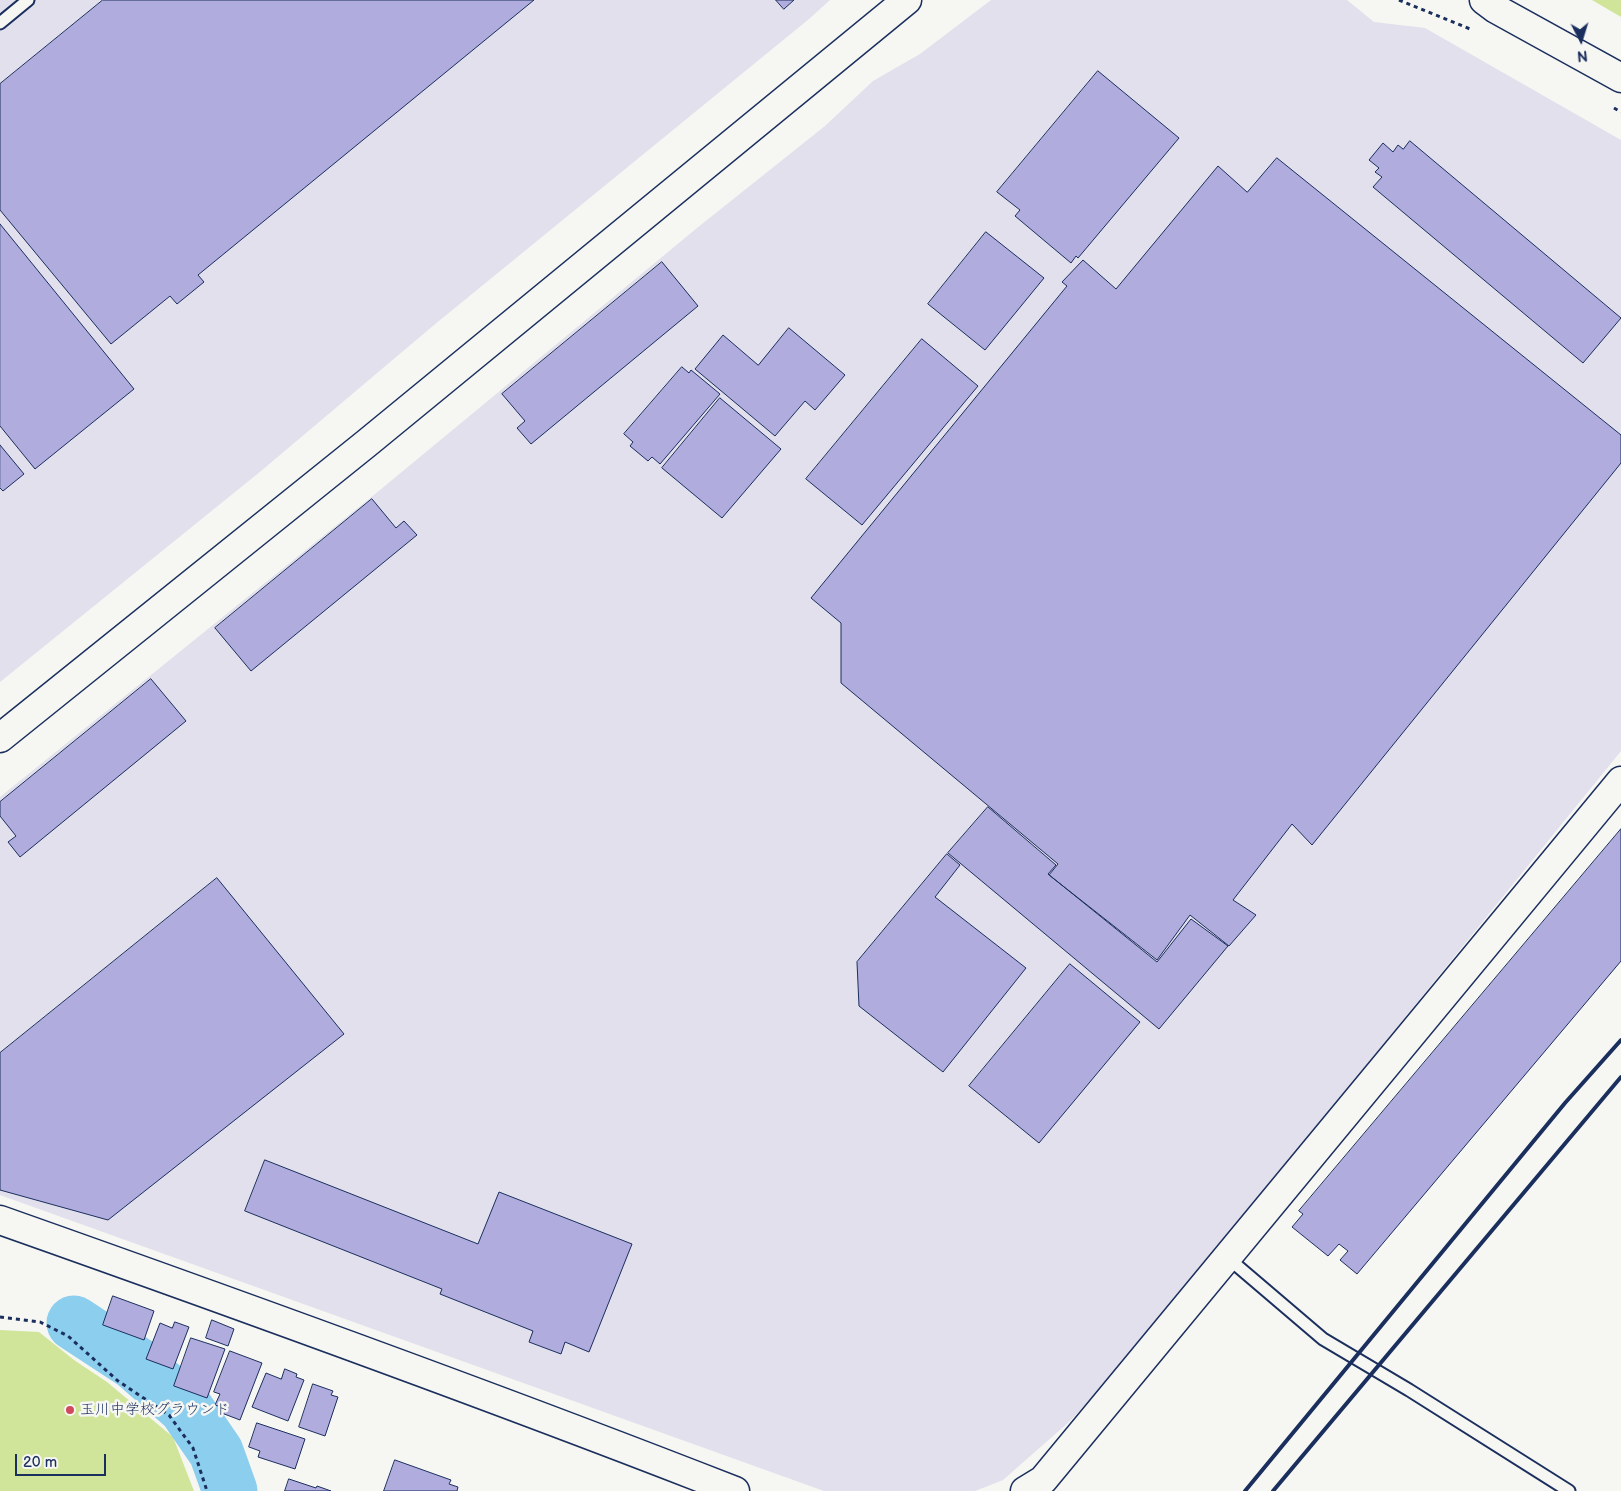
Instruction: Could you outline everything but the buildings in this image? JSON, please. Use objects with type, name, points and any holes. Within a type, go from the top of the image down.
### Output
[{"type":"street","points":[[0,738],[367,443],[908,0]]},
{"type":"street","points":[[1484,0],[1496,9],[1621,78]]},
{"type":"street","points":[[1025,1491],[1043,1480],[1621,781]]},
{"type":"street","points":[[0,1220],[220,1297],[466,1388],[735,1491]]},
{"type":"lane","points":[[0,23],[28,0]]},
{"type":"lane","points":[[1228,1258],[1323,1339],[1409,1390],[1569,1491]]},
{"type":"path","points":[[0,1317],[40,1322],[68,1336],[118,1381],[169,1415],[192,1448],[207,1491]]},
{"type":"shaded area","points":[[0,0],[830,0],[434,325],[261,471],[0,682]]},
{"type":"shaded area","points":[[991,0],[1347,0],[1374,22],[1425,28],[1621,140],[1621,751],[1133,1353],[1069,1422],[1003,1480],[975,1491],[824,1491],[0,1195],[0,797],[380,490],[697,228],[825,126],[873,81],[920,54]]},
{"type":"green space","points":[[1592,0],[1621,0],[1621,17]]},
{"type":"green space","name":"玉川中学校グラウンド","points":[[0,1330],[39,1332],[74,1360],[107,1382],[173,1437],[194,1491],[0,1491]]},
{"type":"waterway","points":[[74,1323],[135,1363],[185,1407],[216,1452],[230,1491]]},
{"type":"railway","points":[[1245,1491],[1565,1103],[1621,1040]]},
{"type":"railway","points":[[1273,1491],[1621,1077]]},
{"type":"place","name":"玉川中学校グラウンド","points":[[70,1410]]}]
